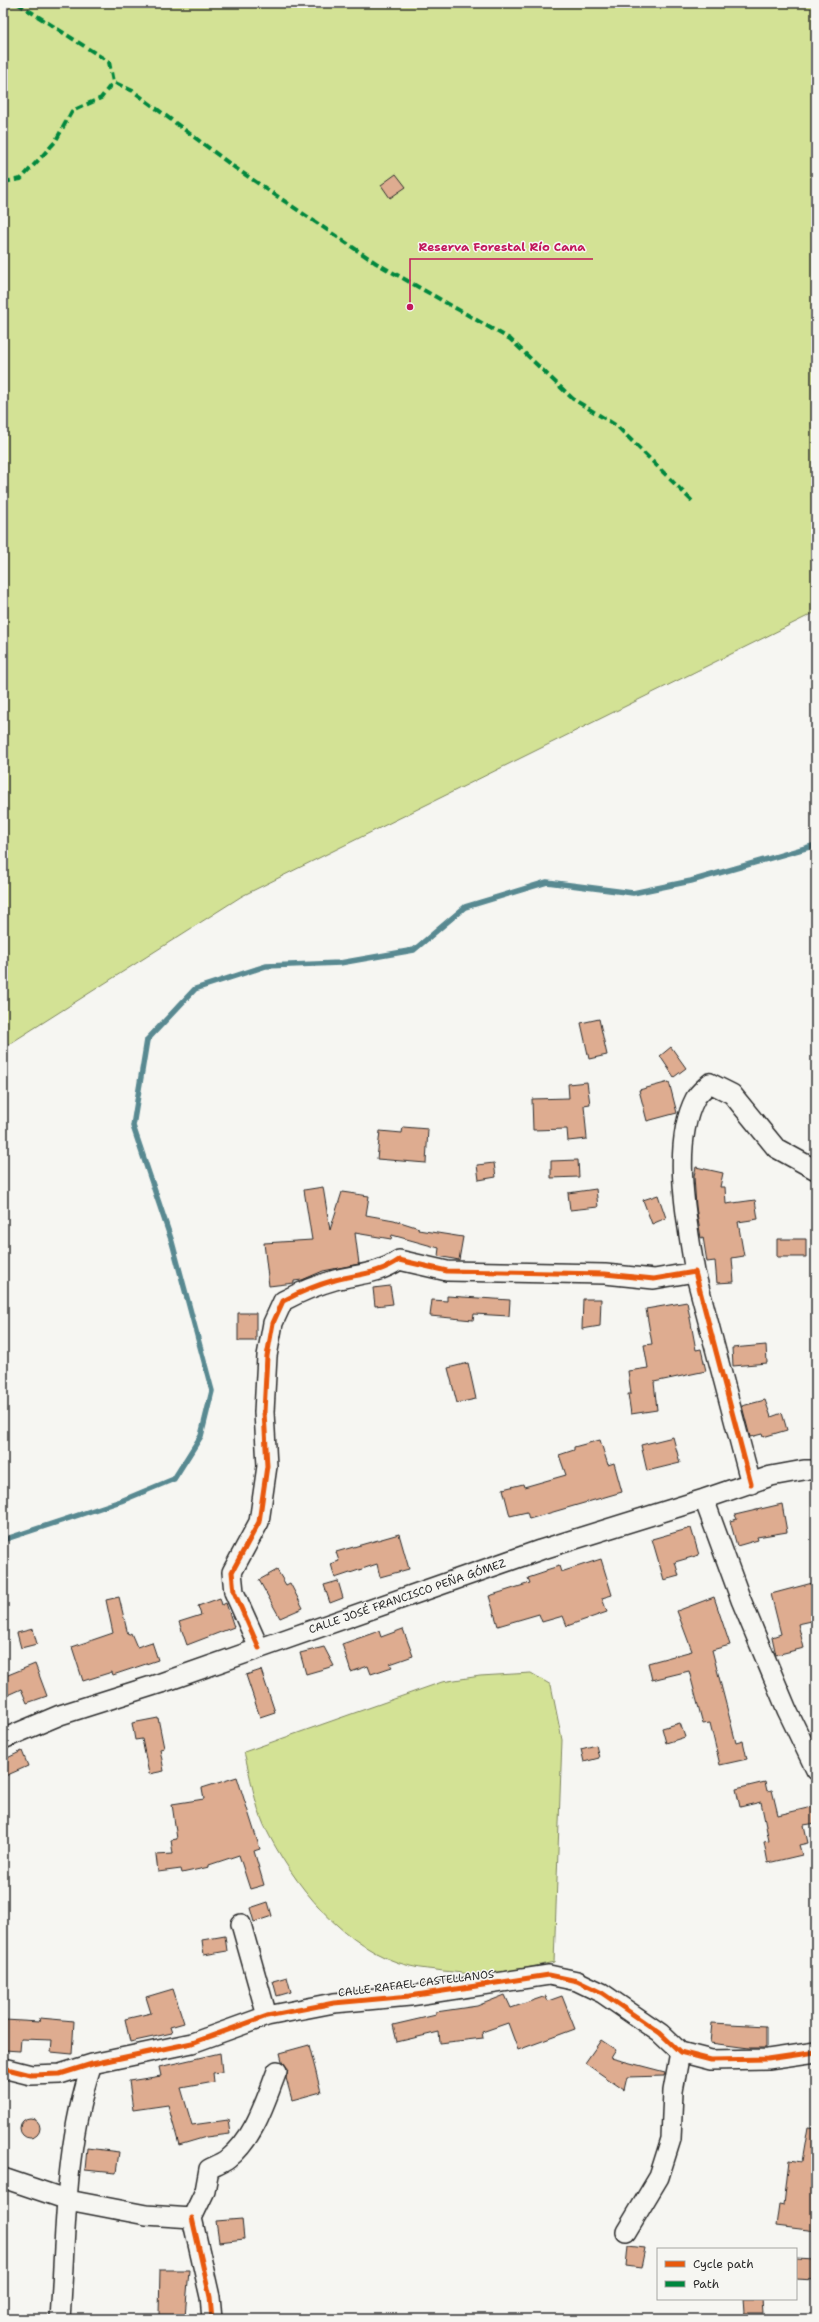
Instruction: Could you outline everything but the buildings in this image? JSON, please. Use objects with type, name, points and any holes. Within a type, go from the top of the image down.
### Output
[{"type":"street","points":[[751,1484],[696,1272],[682,1180],[685,1129],[696,1098],[710,1083],[732,1094],[776,1148],[816,1170]]},
{"type":"street","points":[[258,1648],[234,1592],[232,1572],[259,1522],[267,1466],[264,1412],[266,1356],[273,1323],[283,1301],[304,1290],[334,1281],[386,1269],[399,1260],[447,1271],[605,1274],[654,1279],[696,1272]]},
{"type":"street","name":"CALLE JOSÉ FRANCISCO PEÑA GÓMEZ","points":[[3,1739],[60,1715],[161,1683],[540,1550],[704,1500],[771,1476],[804,1470],[816,1470]]},
{"type":"street","points":[[704,1500],[744,1608],[787,1710],[816,1770]]},
{"type":"street","points":[[242,1924],[268,2016]]},
{"type":"street","name":"CALLE RAFAEL CASTELLANOS","points":[[3,2068],[31,2075],[60,2074],[92,2064],[192,2043],[268,2016],[334,2003],[410,1996],[549,1975],[577,1981],[602,1993],[660,2033],[680,2052],[711,2060],[768,2058],[816,2052]]},
{"type":"street","points":[[626,2232],[659,2177],[671,2139],[674,2092],[680,2052]]},
{"type":"street","points":[[60,2319],[74,2135],[83,2091],[92,2064]]},
{"type":"street","points":[[212,2319],[210,2297],[192,2218],[205,2190],[209,2168],[227,2160],[246,2139],[262,2111],[277,2071]]},
{"type":"street","points":[[3,2178],[68,2200],[146,2215],[192,2218]]},
{"type":"green space","points":[[3,3],[816,3],[816,612],[242,896],[3,1048]]},
{"type":"green space","points":[[531,1673],[551,1685],[562,1740],[554,1962],[503,1972],[470,1974],[410,1966],[386,1958],[364,1946],[323,1912],[289,1869],[264,1825],[255,1799],[244,1752],[442,1682],[480,1676]]},
{"type":"waterway","points":[[3,1540],[121,1501],[174,1479],[201,1436],[212,1391],[172,1242],[133,1126],[147,1040],[195,989],[266,966],[340,963],[414,950],[465,907],[547,882],[633,893],[691,881],[816,845]]},
{"type":"marked path","points":[[17,3],[109,62],[113,82],[133,91],[234,167],[376,263],[510,339],[573,399],[617,426],[692,501]]},
{"type":"marked path","points":[[3,182],[21,179],[55,142],[72,111],[101,98],[113,82]]},
{"type":"cycle path","points":[[259,1648],[234,1592],[232,1572],[259,1522],[267,1466],[264,1412],[267,1356],[273,1323],[283,1301],[322,1284],[376,1271],[399,1260],[447,1271],[605,1274],[654,1279],[695,1272],[751,1484]]},
{"type":"cycle path","points":[[3,2068],[31,2075],[60,2074],[92,2064],[192,2043],[267,2016],[334,2003],[410,1996],[549,1975],[577,1981],[602,1993],[660,2033],[680,2052],[711,2060],[768,2059],[816,2052]]},
{"type":"cycle path","points":[[192,2218],[210,2297],[212,2319]]},
{"type":"place","name":"Reserva Forestal Río Cana","points":[[410,307]]}]
